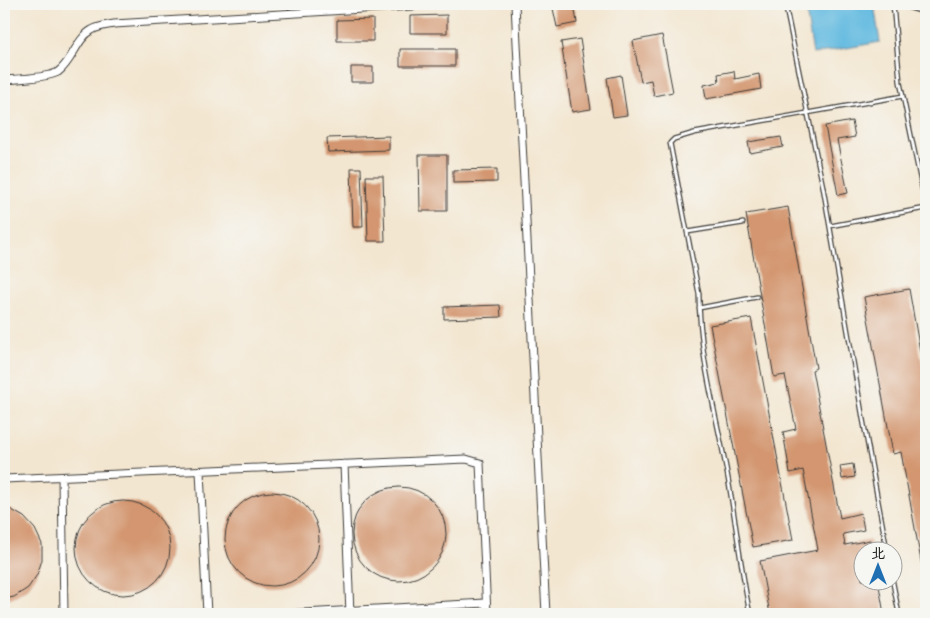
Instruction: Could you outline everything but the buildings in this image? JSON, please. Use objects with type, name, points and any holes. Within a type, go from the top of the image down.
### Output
[{"type":"street","points":[[4,80],[31,78],[57,72],[71,57],[83,37],[93,29],[114,24],[426,4]]},
{"type":"street","points":[[515,4],[546,614]]},
{"type":"street","points":[[4,480],[466,459],[480,463],[486,614]]},
{"type":"street","points":[[344,464],[350,612]]},
{"type":"street","points":[[200,471],[207,614]]},
{"type":"street","points":[[62,477],[64,614]]},
{"type":"street","points":[[284,614],[350,612],[486,603]]},
{"type":"lane","points":[[785,4],[830,226],[885,540]]},
{"type":"lane","points":[[830,226],[926,207],[900,82],[894,4],[926,14]]},
{"type":"lane","points":[[750,614],[728,478],[701,344],[699,294],[670,143],[674,139],[694,133],[903,96]]},
{"type":"lane","points":[[687,232],[743,222]]},
{"type":"lane","points":[[699,308],[757,297]]},
{"type":"lane","points":[[894,590],[899,614]]},
{"type":"water","points":[[805,4],[874,4],[880,42],[813,54]]}]
